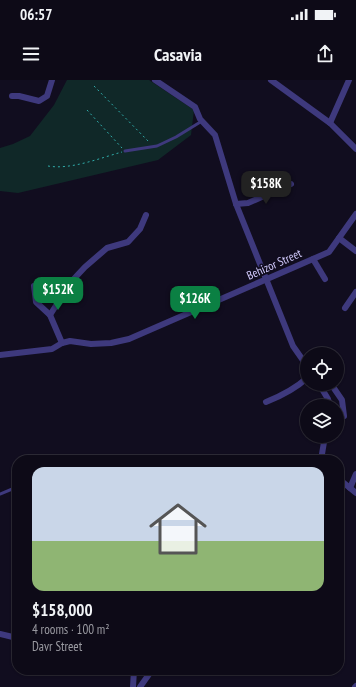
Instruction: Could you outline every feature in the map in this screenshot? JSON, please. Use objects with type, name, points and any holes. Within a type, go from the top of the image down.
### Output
[{"type":"street","points":[[12,96],[19,96],[39,101],[47,96],[52,80]]},
{"type":"street","points":[[155,80],[196,107],[202,121],[214,135],[236,204],[293,346],[300,356]]},
{"type":"street","points":[[271,80],[330,123],[356,150]]},
{"type":"street","points":[[330,123],[350,80]]},
{"type":"street","points":[[236,204],[248,204],[291,184]]},
{"type":"street","name":"Behizor Street","points":[[0,354],[52,349],[62,343],[70,341],[91,344],[111,343],[129,339],[329,252],[356,214]]},
{"type":"street","points":[[50,315],[71,282],[85,267],[106,248],[128,242],[140,228],[146,215]]},
{"type":"street","points":[[339,238],[356,251]]},
{"type":"street","points":[[313,259],[324,280]]},
{"type":"street","points":[[34,286],[36,302],[50,315],[62,343]]},
{"type":"street","points":[[345,308],[356,292]]},
{"type":"street","points":[[266,402],[280,397],[300,384]]},
{"type":"street","points":[[322,455],[324,443]]},
{"type":"street","points":[[350,488],[356,474]]},
{"type":"street","points":[[344,483],[356,493]]},
{"type":"street","points":[[0,634],[12,637]]},
{"type":"street","points":[[133,687],[134,675]]},
{"type":"street","points":[[140,687],[148,675]]},
{"type":"lane","points":[[125,152],[153,146],[176,138],[202,121]]},
{"type":"lane","points":[[0,494],[12,488]]},
{"type":"path","points":[[94,86],[153,146]]},
{"type":"path","points":[[48,166],[57,168],[69,166],[125,152],[87,110]]},
{"type":"green space","points":[[67,80],[149,80],[194,110],[191,135],[158,160],[18,193],[0,191],[0,148],[30,136],[54,105]]}]
